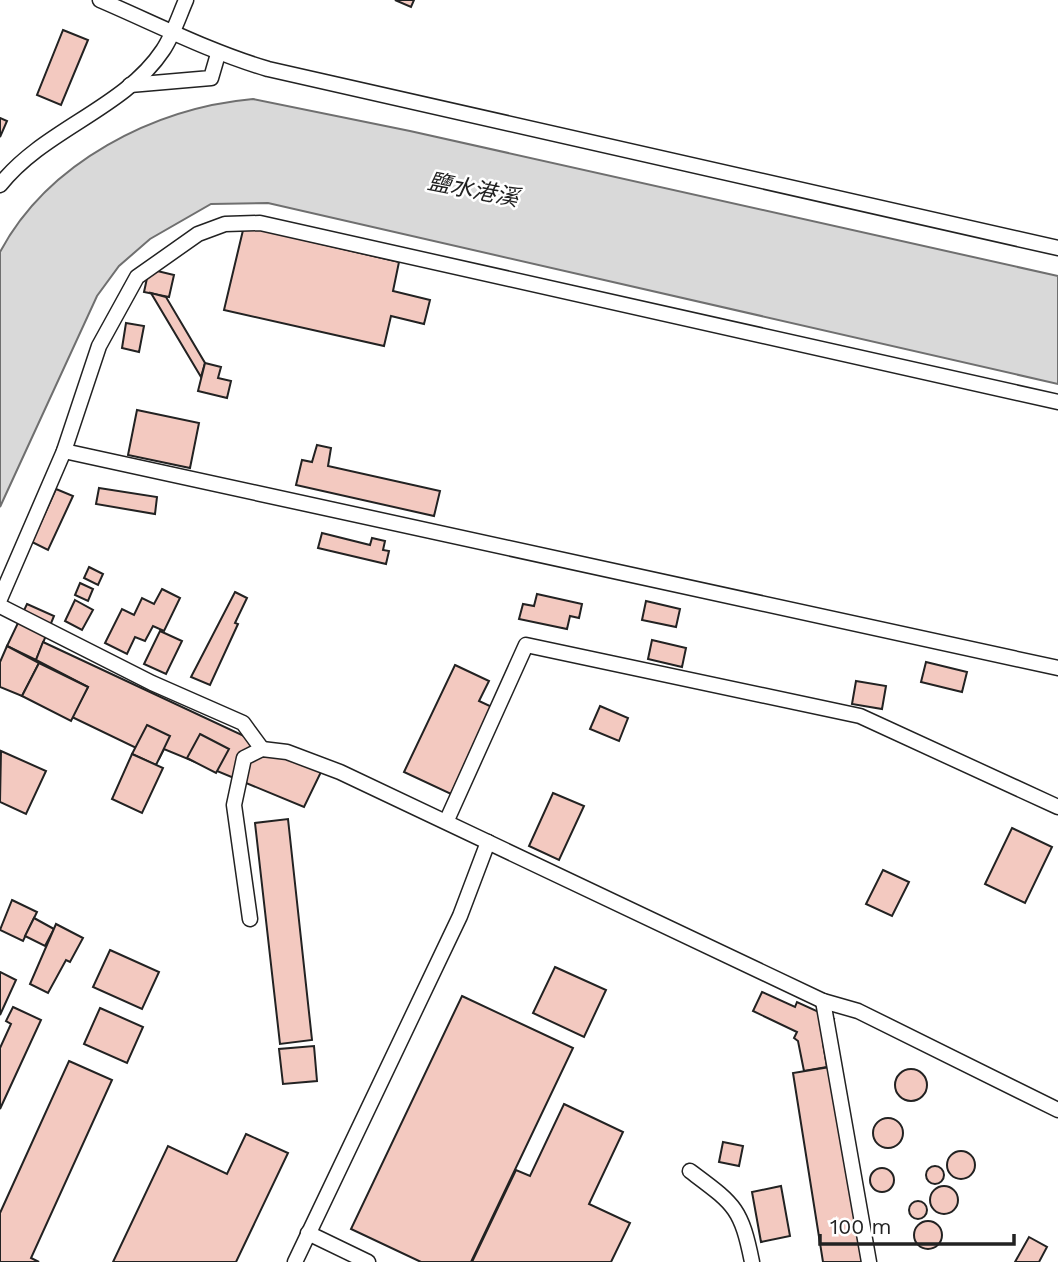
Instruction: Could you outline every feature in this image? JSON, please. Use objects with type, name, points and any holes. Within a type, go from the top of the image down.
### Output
[{"type":"lane","points":[[100,0],[172,30],[218,54],[380,96],[1058,248]]},
{"type":"lane","points":[[0,185],[39,149],[130,85],[163,50],[186,0]]},
{"type":"lane","points":[[130,85],[211,78],[218,54]]},
{"type":"lane","points":[[0,599],[64,451],[99,346],[137,277],[198,234],[225,224],[260,223],[1058,402]]},
{"type":"lane","points":[[64,451],[1058,668]]},
{"type":"lane","points":[[0,606],[152,683],[243,723],[262,750]]},
{"type":"lane","points":[[447,820],[526,645],[860,716],[1058,807]]},
{"type":"lane","points":[[250,919],[234,805],[244,758],[262,750],[287,752],[341,772],[433,816],[447,820],[823,1001],[858,1011],[1058,1110]]},
{"type":"lane","points":[[295,1262],[460,916],[488,842]]},
{"type":"lane","points":[[823,1001],[869,1262]]},
{"type":"lane","points":[[690,1171],[727,1199],[745,1224],[752,1262]]},
{"type":"lane","points":[[309,1233],[368,1262]]},
{"type":"water","name":"鹽水港溪","points":[[253,99],[410,131],[1058,276],[1058,384],[268,203],[211,204],[150,239],[119,266],[97,296],[0,507],[0,252],[21,220],[46,191],[75,166],[107,145],[178,114],[216,104]]},
{"type":"building","points":[[395,0],[414,0],[411,7]]},
{"type":"building","points":[[63,30],[88,40],[61,105],[37,95]]},
{"type":"building","points":[[0,118],[7,121],[0,137]]},
{"type":"building","points":[[244,226],[399,262],[393,291],[430,300],[424,324],[391,316],[384,346],[224,310]]},
{"type":"building","points":[[149,269],[174,275],[169,297],[144,292]]},
{"type":"building","points":[[151,293],[166,297],[205,363],[201,377]]},
{"type":"building","points":[[126,323],[144,326],[139,352],[122,348]]},
{"type":"building","points":[[205,363],[221,367],[218,378],[231,381],[227,398],[198,391]]},
{"type":"building","points":[[137,410],[199,423],[190,468],[128,455]]},
{"type":"building","points":[[317,445],[331,448],[328,466],[440,491],[434,516],[296,485],[302,460],[312,462]]},
{"type":"building","points":[[99,488],[157,497],[155,514],[96,504]]},
{"type":"building","points":[[56,489],[73,496],[48,550],[32,542]]},
{"type":"building","points":[[322,533],[370,545],[372,538],[385,541],[383,550],[389,551],[386,564],[318,548]]},
{"type":"building","points":[[89,567],[103,574],[98,585],[84,578]]},
{"type":"building","points":[[80,583],[93,589],[88,601],[75,595]]},
{"type":"building","points":[[162,589],[180,598],[164,631],[153,626],[145,641],[135,637],[127,654],[105,643],[122,609],[134,615],[142,598],[154,604]]},
{"type":"building","points":[[235,592],[247,598],[210,685],[191,677]]},
{"type":"building","points":[[537,594],[582,604],[579,618],[570,616],[567,629],[519,619],[523,604],[534,606]]},
{"type":"building","points":[[75,600],[93,610],[82,630],[65,621]]},
{"type":"building","points":[[646,601],[680,609],[676,627],[642,620]]},
{"type":"building","points":[[27,604],[54,616],[36,660],[7,646]]},
{"type":"building","points":[[160,631],[182,641],[166,674],[144,664]]},
{"type":"building","points":[[652,640],[686,648],[682,667],[648,659]]},
{"type":"building","points":[[43,642],[321,772],[304,807],[164,749],[159,759],[72,717],[88,687],[36,660]]},
{"type":"building","points":[[7,646],[39,663],[22,696],[0,687],[0,662]]},
{"type":"building","points":[[926,662],[967,672],[962,692],[921,682]]},
{"type":"building","points":[[39,663],[88,687],[71,721],[22,696]]},
{"type":"building","points":[[455,665],[489,681],[479,701],[492,707],[451,794],[404,772]]},
{"type":"building","points":[[856,681],[886,686],[882,709],[852,704]]},
{"type":"building","points":[[600,706],[628,718],[619,741],[590,729]]},
{"type":"building","points":[[147,725],[170,736],[156,765],[132,754]]},
{"type":"building","points":[[200,734],[229,749],[216,773],[187,758]]},
{"type":"building","points":[[1,751],[46,771],[26,814],[0,802]]},
{"type":"building","points":[[132,754],[163,768],[142,813],[112,799]]},
{"type":"building","points":[[553,793],[584,806],[559,860],[529,846]]},
{"type":"building","points":[[288,819],[312,1040],[280,1044],[255,823]]},
{"type":"building","points":[[1012,828],[1052,847],[1025,903],[985,884]]},
{"type":"building","points":[[883,870],[909,882],[892,916],[866,904]]},
{"type":"building","points":[[12,900],[37,912],[23,941],[0,930]]},
{"type":"building","points":[[34,918],[54,929],[45,946],[25,936]]},
{"type":"building","points":[[56,924],[83,938],[70,962],[66,960],[48,993],[30,984]]},
{"type":"building","points":[[110,950],[159,972],[142,1009],[93,987]]},
{"type":"building","points":[[555,967],[606,990],[584,1037],[533,1013]]},
{"type":"building","points":[[0,972],[16,980],[0,1015]]},
{"type":"building","points":[[762,992],[795,1007],[797,1002],[834,1019],[823,1043],[827,1067],[804,1071],[798,1041],[794,1038],[797,1032],[753,1011]]},
{"type":"building","points":[[462,996],[573,1048],[471,1262],[421,1262],[351,1229]]},
{"type":"building","points":[[13,1007],[41,1020],[0,1109],[0,1048],[11,1024],[6,1021]]},
{"type":"building","points":[[100,1008],[143,1027],[127,1063],[84,1044]]},
{"type":"building","points":[[314,1046],[317,1081],[283,1084],[279,1049]]},
{"type":"building","points":[[69,1061],[112,1080],[31,1258],[39,1262],[0,1262],[0,1213]]},
{"type":"building","points":[[830,1067],[862,1262],[823,1262],[793,1073]]},
{"type":"building","points":[[911,1069],[922,1074],[927,1085],[922,1096],[911,1101],[900,1096],[895,1085],[900,1074]]},
{"type":"building","points":[[564,1104],[623,1132],[589,1204],[630,1223],[611,1262],[472,1262],[516,1170],[530,1176]]},
{"type":"building","points":[[888,1118],[894,1119],[902,1127],[902,1139],[894,1147],[888,1148],[882,1147],[874,1139],[873,1133],[874,1127],[882,1119]]},
{"type":"building","points":[[246,1134],[288,1153],[236,1262],[113,1262],[168,1146],[227,1174]]},
{"type":"building","points":[[723,1142],[743,1146],[739,1166],[719,1162]]},
{"type":"building","points":[[961,1151],[971,1155],[975,1165],[971,1175],[961,1179],[951,1175],[947,1165],[951,1155]]},
{"type":"building","points":[[935,1166],[941,1169],[944,1175],[941,1181],[935,1184],[929,1181],[926,1175],[929,1169]]},
{"type":"building","points":[[882,1168],[890,1172],[894,1180],[890,1188],[882,1192],[874,1188],[870,1180],[874,1172]]},
{"type":"building","points":[[781,1186],[790,1236],[761,1242],[752,1192]]},
{"type":"building","points":[[944,1186],[954,1190],[958,1200],[954,1210],[944,1214],[934,1210],[930,1200],[934,1190]]},
{"type":"building","points":[[918,1201],[924,1204],[927,1210],[924,1216],[918,1219],[912,1216],[909,1210],[912,1204]]},
{"type":"building","points":[[928,1221],[938,1225],[942,1235],[938,1245],[928,1249],[918,1245],[914,1235],[918,1225]]},
{"type":"building","points":[[1029,1237],[1047,1247],[1039,1262],[1015,1262]]}]
